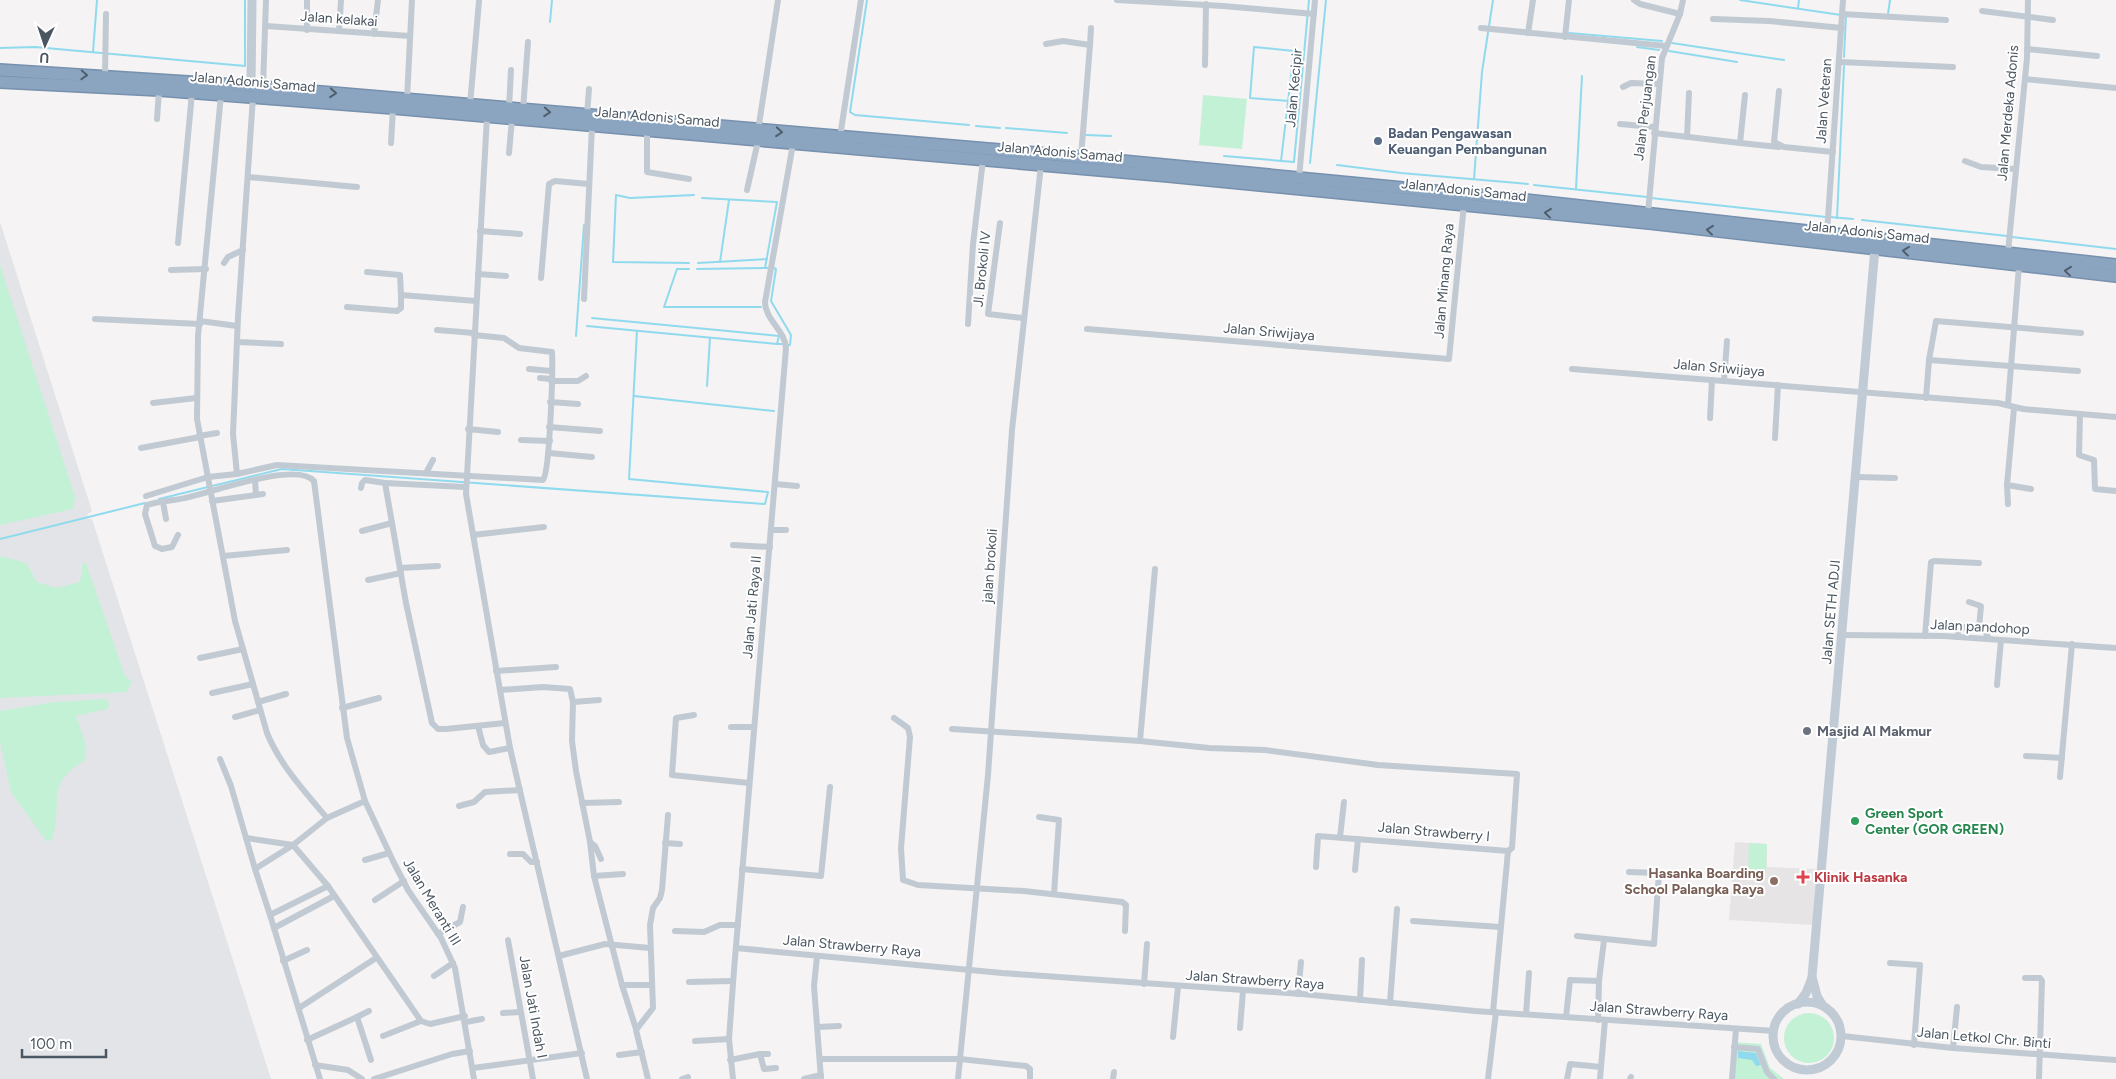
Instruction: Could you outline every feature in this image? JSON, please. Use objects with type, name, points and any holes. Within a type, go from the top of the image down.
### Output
[{"type":"highway","points":[[0,70],[106,76],[175,86],[252,92],[264,87],[470,101],[511,114],[523,105],[758,136],[840,138],[1081,157],[1169,171],[1299,178],[1529,206],[1648,213],[1790,234],[1827,232],[1961,253],[2008,248],[2116,265]]},
{"type":"highway","name":"Jalan Adonis Samad","points":[[0,82],[159,90],[175,86],[192,92],[221,95],[252,92],[487,117],[511,114],[592,126],[647,131],[758,136],[793,144],[1041,165],[1169,171],[1464,204],[1529,206],[1790,234],[1875,248],[1961,253],[2018,266],[2116,276]]},
{"type":"street","points":[[237,474],[233,434],[237,326],[252,92],[252,0]]},
{"type":"street","points":[[264,87],[266,0]]},
{"type":"street","points":[[307,30],[308,0]]},
{"type":"street","points":[[339,31],[341,0]]},
{"type":"street","points":[[374,34],[378,0]]},
{"type":"street","points":[[407,96],[412,0]]},
{"type":"street","points":[[747,190],[758,136],[778,0]]},
{"type":"street","points":[[840,138],[862,0]]},
{"type":"street","points":[[1118,0],[1206,4],[1311,14]]},
{"type":"street","name":"Jalan Kecipir","points":[[1299,178],[1311,14],[1315,0]]},
{"type":"street","points":[[1528,33],[1532,0]]},
{"type":"street","points":[[1565,36],[1569,0]]},
{"type":"street","points":[[1634,0],[1640,4],[1680,14]]},
{"type":"street","name":"Jalan Perjuangan","points":[[1648,213],[1658,84],[1666,46],[1680,14],[1683,0]]},
{"type":"street","name":"Jalan Veteran","points":[[1827,232],[1843,0]]},
{"type":"street","name":"Jalan Merdeka Adonis","points":[[2008,248],[2025,78],[2028,0]]},
{"type":"street","points":[[470,101],[479,1]]},
{"type":"street","points":[[1205,65],[1206,4]]},
{"type":"street","points":[[1982,11],[2053,20]]},
{"type":"street","points":[[106,14],[106,76]]},
{"type":"street","points":[[1842,14],[1946,20]]},
{"type":"street","points":[[1713,19],[1769,21],[1842,28]]},
{"type":"street","name":"Jalan kelakai","points":[[266,26],[410,36]]},
{"type":"street","points":[[1081,157],[1091,28]]},
{"type":"street","points":[[1482,28],[1666,46]]},
{"type":"street","points":[[1046,44],[1063,41],[1090,44]]},
{"type":"street","points":[[523,105],[528,42]]},
{"type":"street","points":[[2027,49],[2097,56]]},
{"type":"street","points":[[1840,62],[1953,67]]},
{"type":"street","points":[[509,154],[512,70]]},
{"type":"street","points":[[2025,78],[2116,88]]},
{"type":"street","points":[[1623,87],[1631,83],[1658,84]]},
{"type":"street","points":[[157,119],[159,90]]},
{"type":"street","points":[[588,115],[589,90]]},
{"type":"street","points":[[1779,91],[1774,142],[1780,147]]},
{"type":"street","points":[[178,242],[192,92]]},
{"type":"street","points":[[1687,137],[1689,93]]},
{"type":"street","points":[[221,95],[200,323],[196,398],[200,437],[228,589],[260,710],[274,748],[327,818]]},
{"type":"street","points":[[1740,143],[1745,95]]},
{"type":"street","points":[[392,143],[393,108]]},
{"type":"street","points":[[487,117],[466,481],[473,535],[510,748],[587,1079]]},
{"type":"street","points":[[1620,124],[1687,137],[1833,152]]},
{"type":"street","points":[[584,299],[592,126]]},
{"type":"street","points":[[647,131],[648,172],[689,179]]},
{"type":"street","name":"Jalan Jati Raya II","points":[[733,1079],[729,1039],[733,981],[748,783],[772,530],[786,343],[766,310],[765,302],[793,144]]},
{"type":"street","points":[[968,324],[973,244],[983,160]]},
{"type":"street","points":[[1965,161],[1981,167],[2015,169]]},
{"type":"street","name":"jalan brokoli","points":[[958,1079],[968,969],[974,930],[991,731],[1012,430],[1023,318],[1037,217],[1041,165]]},
{"type":"street","points":[[248,176],[357,186]]},
{"type":"street","points":[[542,278],[549,184],[555,181],[589,184]]},
{"type":"street","name":"Jalan Minang Raya","points":[[1449,359],[1464,204]]},
{"type":"street","name":"Jl. Brokoli IV","points":[[1000,223],[988,314],[1023,318]]},
{"type":"street","points":[[480,231],[520,234]]},
{"type":"street","name":"Jalan SETH ADJI","points":[[1812,977],[1857,477],[1875,248]]},
{"type":"street","points":[[224,263],[228,257],[243,250]]},
{"type":"street","points":[[2008,504],[2007,485],[2012,365],[2018,266]]},
{"type":"street","points":[[171,270],[206,269]]},
{"type":"street","points":[[347,307],[397,311],[400,308],[400,275],[367,272]]},
{"type":"street","points":[[478,274],[506,276]]},
{"type":"street","points":[[401,295],[476,301]]},
{"type":"street","points":[[95,319],[237,326]]},
{"type":"street","points":[[1926,398],[1929,360],[1936,321],[2082,333]]},
{"type":"street","name":"Jalan Sriwijaya","points":[[1087,329],[1449,359]]},
{"type":"street","points":[[362,488],[362,483],[365,480],[385,483],[543,480],[547,472],[550,441],[550,350],[519,348],[504,338],[437,330]]},
{"type":"street","points":[[1724,381],[1727,341]]},
{"type":"street","points":[[237,342],[281,344]]},
{"type":"street","points":[[1929,360],[2078,371]]},
{"type":"street","points":[[529,369],[551,370]]},
{"type":"street","name":"Jalan Sriwijaya","points":[[1572,369],[1864,392],[2116,417]]},
{"type":"street","points":[[540,378],[578,381],[586,376]]},
{"type":"street","points":[[1710,418],[1712,380]]},
{"type":"street","points":[[1775,438],[1778,385]]},
{"type":"street","points":[[153,403],[196,398]]},
{"type":"street","points":[[550,402],[578,404]]},
{"type":"street","points":[[2080,414],[2079,455],[2094,460],[2095,489],[2116,492]]},
{"type":"street","points":[[549,427],[600,431]]},
{"type":"street","points":[[468,429],[498,432]]},
{"type":"street","points":[[141,448],[218,433]]},
{"type":"street","points":[[521,440],[550,441]]},
{"type":"street","points":[[549,453],[592,457]]},
{"type":"street","points":[[426,473],[433,460]]},
{"type":"street","points":[[178,535],[172,547],[162,549],[155,546],[145,508],[147,505],[163,502],[237,474],[277,465],[426,473],[466,481]]},
{"type":"street","name":"Jalan Meranti III","points":[[255,480],[285,474],[308,476],[314,481],[347,738],[365,801],[389,852],[453,963],[474,1068],[474,1079]]},
{"type":"street","points":[[1857,477],[1895,478]]},
{"type":"street","points":[[146,496],[172,490],[255,480],[259,494],[212,501]]},
{"type":"street","points":[[385,483],[432,723],[438,729],[505,723]]},
{"type":"street","points":[[775,484],[796,486]]},
{"type":"street","points":[[2007,485],[2031,488]]},
{"type":"street","points":[[163,502],[166,519]]},
{"type":"street","points":[[362,531],[392,523]]},
{"type":"street","points":[[473,535],[544,527]]},
{"type":"street","points":[[772,530],[786,530]]},
{"type":"street","points":[[733,545],[770,548]]},
{"type":"street","points":[[223,556],[287,550]]},
{"type":"street","points":[[1925,636],[1931,562],[1934,560],[1979,563]]},
{"type":"street","points":[[368,580],[401,571],[438,566]]},
{"type":"street","points":[[1140,740],[1155,569]]},
{"type":"street","points":[[1969,602],[1981,606],[1979,628]]},
{"type":"street","points":[[1957,637],[1961,628],[1979,628],[1986,631],[1989,639]]},
{"type":"street","name":"Jalan pandohop","points":[[1842,635],[1957,637],[2116,648]]},
{"type":"street","points":[[1997,685],[2001,640]]},
{"type":"street","points":[[2060,778],[2072,644]]},
{"type":"street","points":[[200,658],[243,649]]},
{"type":"street","points":[[496,671],[556,667]]},
{"type":"street","points":[[212,693],[253,684]]},
{"type":"street","points":[[500,690],[568,688],[573,702],[572,741],[590,842],[594,876],[648,1079]]},
{"type":"street","points":[[258,702],[286,694]]},
{"type":"street","points":[[342,708],[379,698]]},
{"type":"street","points":[[573,702],[598,700]]},
{"type":"street","points":[[235,717],[260,710]]},
{"type":"street","points":[[694,715],[676,718],[672,775],[748,783]]},
{"type":"street","points":[[894,718],[908,728],[910,737],[901,848],[903,880],[918,885],[1054,894],[1125,903],[1125,931]]},
{"type":"street","points":[[478,726],[483,745],[489,752],[510,748]]},
{"type":"street","points":[[731,727],[754,727]]},
{"type":"street","points":[[952,729],[1140,740],[1209,748],[1265,750],[1378,765],[1517,774],[1512,848],[1508,851]]},
{"type":"street","points":[[2026,756],[2062,758]]},
{"type":"street","points":[[220,759],[231,786],[320,1079]]},
{"type":"street","points":[[742,869],[821,876],[830,787]]},
{"type":"street","points":[[459,806],[477,800],[486,792],[520,790]]},
{"type":"street","points":[[255,869],[293,845],[327,818],[365,801]]},
{"type":"street","points":[[582,803],[619,802]]},
{"type":"street","points":[[1340,837],[1344,802]]},
{"type":"street","points":[[636,1030],[653,1008],[650,948],[653,908],[662,890],[668,815]]},
{"type":"street","points":[[1039,817],[1059,820],[1054,894]]},
{"type":"street","name":"Jalan Strawberry I","points":[[1316,867],[1316,837],[1340,837],[1508,851],[1488,1079]]},
{"type":"street","points":[[246,838],[293,845],[328,886],[421,1021],[430,1024],[482,1018]]},
{"type":"street","points":[[1356,870],[1358,839]]},
{"type":"street","points":[[590,842],[595,846],[601,859]]},
{"type":"street","points":[[665,843],[680,844]]},
{"type":"street","points":[[365,860],[389,852]]},
{"type":"street","points":[[510,854],[523,854],[531,862],[537,862]]},
{"type":"street","points":[[1577,936],[1654,944],[1659,872],[1629,872]]},
{"type":"street","points":[[594,876],[623,874]]},
{"type":"street","points":[[375,900],[404,881]]},
{"type":"street","points":[[270,915],[328,886]]},
{"type":"street","points":[[274,928],[334,896]]},
{"type":"street","points":[[438,934],[460,922],[464,907]]},
{"type":"street","points":[[1390,1003],[1397,909]]},
{"type":"street","points":[[1414,921],[1500,927]]},
{"type":"street","points":[[675,931],[704,932],[720,926],[738,925]]},
{"type":"street","name":"Jalan Jati Indah I","points":[[508,940],[533,1079]]},
{"type":"street","points":[[1600,1079],[1602,1020],[1599,982],[1604,940]]},
{"type":"street","points":[[559,956],[613,944],[650,948]]},
{"type":"street","points":[[1144,984],[1147,944]]},
{"type":"street","name":"Jalan Strawberry Raya","points":[[736,948],[1178,987],[1298,994],[1566,1018],[1774,1031]]},
{"type":"street","points":[[283,961],[307,950]]},
{"type":"street","points":[[804,1079],[821,1077],[814,986],[817,956]]},
{"type":"street","points":[[299,1008],[376,958]]},
{"type":"street","points":[[1360,1000],[1362,960]]},
{"type":"street","points":[[1298,994],[1301,962]]},
{"type":"street","points":[[434,976],[453,963]]},
{"type":"street","points":[[1890,963],[1920,965],[1914,1045]]},
{"type":"street","points":[[1526,1014],[1529,973]]},
{"type":"street","points":[[1799,1079],[1792,1067],[1777,1052],[1774,1031],[1782,1014],[1798,1004],[1806,993],[1812,977]]},
{"type":"street","points":[[1812,977],[1817,996],[1823,1006]]},
{"type":"street","points":[[2025,978],[2040,978],[2042,981],[2039,1079]]},
{"type":"street","points":[[1566,1018],[1570,980],[1599,982]]},
{"type":"street","points":[[689,982],[733,981]]},
{"type":"street","points":[[622,985],[651,986]]},
{"type":"street","points":[[1173,1037],[1178,987]]},
{"type":"street","points":[[1240,1028],[1243,991]]},
{"type":"street","points":[[1798,1004],[1810,1002],[1823,1006],[1832,1012],[1846,1037],[1834,1058],[1808,1079]]},
{"type":"street","points":[[1953,1048],[1957,1007]]},
{"type":"street","points":[[307,1040],[369,1011]]},
{"type":"street","points":[[503,1013],[520,1012]]},
{"type":"street","points":[[357,1017],[371,1060]]},
{"type":"street","points":[[382,1036],[421,1021]]},
{"type":"street","points":[[818,1027],[839,1026]]},
{"type":"street","points":[[1732,1079],[1736,1029]]},
{"type":"street","name":"Jalan Letkol Chr. Binti","points":[[1846,1037],[1914,1045],[2116,1060]]},
{"type":"street","points":[[695,1041],[729,1039]]},
{"type":"street","points":[[1734,1047],[1758,1049],[1767,1072],[1774,1079]]},
{"type":"street","points":[[374,1079],[452,1054],[470,1051]]},
{"type":"street","points":[[619,1055],[642,1052]]},
{"type":"street","points":[[474,1068],[529,1062],[582,1053]]},
{"type":"street","points":[[760,1054],[764,1068],[776,1068]]},
{"type":"street","points":[[730,1060],[768,1054]]},
{"type":"street","points":[[820,1059],[960,1059],[1026,1066],[1030,1069],[1030,1079]]},
{"type":"street","points":[[1567,1079],[1570,1064],[1600,1067]]},
{"type":"street","points":[[315,1065],[348,1070],[362,1079]]},
{"type":"street","points":[[1792,1067],[1803,1070],[1820,1068]]},
{"type":"shaded area","points":[[0,222],[92,511],[87,515],[88,519],[92,519],[271,1079],[0,1079]]},
{"type":"shaded area","name":"Hasanka Boarding School Palangka Raya","points":[[1735,842],[1767,844],[1767,867],[1816,869],[1813,925],[1729,920]]},
{"type":"green space","points":[[1203,95],[1247,99],[1242,149],[1199,145]]},
{"type":"green space","points":[[0,265],[75,497],[73,509],[0,525]]},
{"type":"green space","points":[[0,556],[26,563],[37,582],[56,588],[80,582],[83,562],[86,563],[125,676],[132,682],[126,692],[0,698]]},
{"type":"green space","points":[[106,699],[110,704],[107,709],[76,716],[86,745],[86,759],[72,769],[59,786],[55,826],[52,839],[47,842],[11,792],[0,741],[0,711],[55,702]]},
{"type":"green space","points":[[1749,843],[1767,844],[1766,871],[1748,870]]},
{"type":"green space","points":[[1804,1013],[1814,1013],[1827,1020],[1834,1033],[1834,1043],[1827,1056],[1814,1063],[1804,1063],[1795,1059],[1788,1052],[1784,1043],[1784,1033],[1788,1024],[1795,1017]]},
{"type":"green space","points":[[1733,1042],[1761,1044],[1770,1068],[1784,1079],[1730,1079]]},
{"type":"water","points":[[1738,1051],[1756,1053],[1761,1065],[1756,1066],[1752,1060],[1738,1058]]},
{"type":"waterway","points":[[93,52],[97,0]]},
{"type":"waterway","points":[[0,48],[35,47],[245,66],[245,0]]},
{"type":"waterway","points":[[550,22],[552,0]]},
{"type":"waterway","points":[[867,0],[850,112],[855,115],[969,125]]},
{"type":"waterway","points":[[1224,156],[1294,162],[1309,0]]},
{"type":"waterway","points":[[1310,163],[1326,0]]},
{"type":"waterway","points":[[1474,179],[1482,72],[1493,0]]},
{"type":"waterway","points":[[1740,0],[1841,15]]},
{"type":"waterway","points":[[1798,8],[1799,0]]},
{"type":"waterway","points":[[1888,14],[1890,0]]},
{"type":"waterway","points":[[1844,57],[1846,16]]},
{"type":"waterway","points":[[1569,33],[1662,41]]},
{"type":"waterway","points":[[1672,43],[1784,60]]},
{"type":"waterway","points":[[1281,161],[1294,51],[1254,47],[1250,98],[1289,101]]},
{"type":"waterway","points":[[1637,47],[1659,50]]},
{"type":"waterway","points":[[1669,51],[1737,62]]},
{"type":"waterway","points":[[1837,218],[1844,66]]},
{"type":"waterway","points":[[1576,188],[1582,76]]},
{"type":"waterway","points":[[976,126],[1000,128]]},
{"type":"waterway","points":[[1006,128],[1067,133]]},
{"type":"waterway","points":[[1086,135],[1111,136]]},
{"type":"waterway","points":[[1337,165],[1401,173],[1528,184]]},
{"type":"waterway","points":[[1534,185],[1647,197]]},
{"type":"waterway","points":[[689,263],[613,262],[616,195],[630,198],[694,195]]},
{"type":"waterway","points":[[702,198],[777,202],[765,268],[769,268]]},
{"type":"waterway","points":[[1651,198],[1826,217]]},
{"type":"waterway","points":[[720,262],[729,200]]},
{"type":"waterway","points":[[1830,217],[1853,219]]},
{"type":"waterway","points":[[1862,220],[2007,236]]},
{"type":"waterway","points":[[576,336],[584,225]]},
{"type":"waterway","points":[[2012,237],[2116,249]]},
{"type":"waterway","points":[[698,263],[767,259]]},
{"type":"waterway","points":[[697,269],[765,268]]},
{"type":"waterway","points":[[774,268],[776,269],[771,301],[791,335],[790,345],[787,345]]},
{"type":"waterway","points":[[689,269],[677,269],[664,307],[761,307]]},
{"type":"waterway","points":[[592,318],[779,336],[777,344],[782,344]]},
{"type":"waterway","points":[[587,326],[777,344]]},
{"type":"waterway","points":[[159,499],[282,469],[765,504],[768,492],[629,479],[637,331]]},
{"type":"waterway","points":[[707,386],[710,338]]},
{"type":"waterway","points":[[634,396],[774,411]]},
{"type":"waterway","points":[[0,539],[145,503]]},
{"type":"place","name":"Badan Pengawasan Keuangan Pembangunan","points":[[1378,141]]},
{"type":"place","name":"Masjid Al Makmur","points":[[1807,731]]},
{"type":"place","name":"Green Sport Center (GOR GREEN)","points":[[1855,821]]},
{"type":"place","name":"Klinik Hasanka","points":[[1803,877]]},
{"type":"place","name":"Hasanka Boarding School Palangka Raya","points":[[1774,881]]}]
